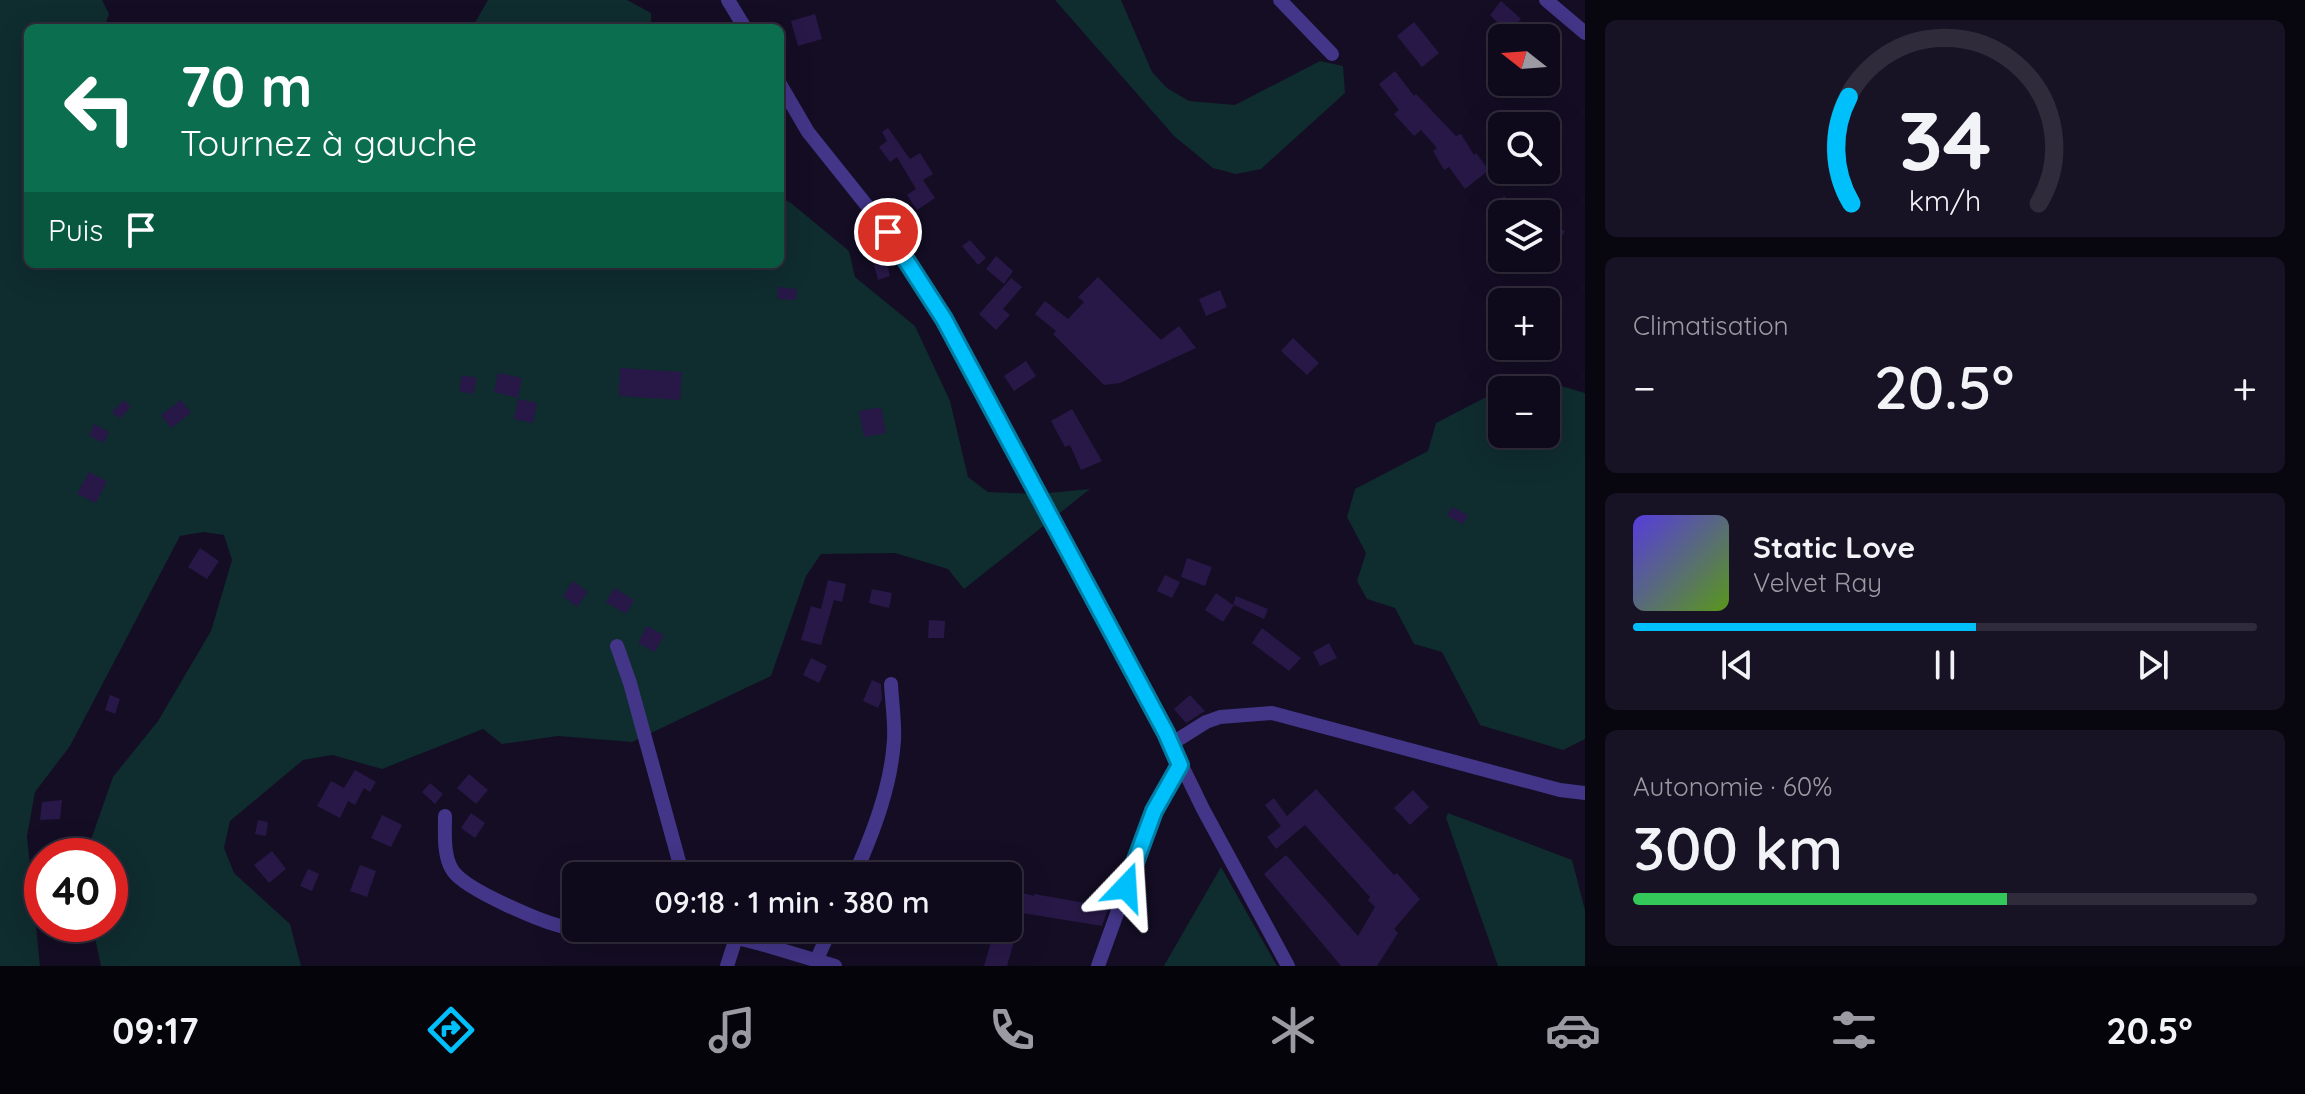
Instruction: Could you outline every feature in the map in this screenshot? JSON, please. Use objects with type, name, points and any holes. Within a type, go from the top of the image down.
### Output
[{"type":"street","points":[[728,0],[743,24]]},
{"type":"street","points":[[1280,0],[1332,54]]},
{"type":"street","points":[[1546,0],[1585,33]]},
{"type":"street","points":[[784,91],[808,132],[888,232],[930,294],[1048,509],[1288,966]]},
{"type":"street","points":[[617,646],[679,862]]},
{"type":"street","points":[[859,862],[882,804],[892,762],[895,736],[891,684]]},
{"type":"street","points":[[1171,744],[1220,717],[1272,713],[1511,778],[1585,793]]},
{"type":"street","points":[[1098,966],[1154,811],[1180,765]]},
{"type":"street","points":[[445,816],[451,869],[467,886],[562,926]]},
{"type":"street","points":[[727,966],[735,942]]},
{"type":"street","points":[[750,942],[835,966]]},
{"type":"street","points":[[816,961],[825,942]]},
{"type":"green space","points":[[0,0],[102,0],[109,14],[105,24],[24,24],[24,268],[784,268],[784,199],[849,251],[855,277],[915,326],[950,401],[968,477],[988,492],[1038,494],[1090,489],[964,589],[948,569],[895,553],[821,554],[806,576],[771,676],[632,742],[558,736],[502,744],[483,729],[382,769],[332,755],[303,760],[230,821],[224,848],[234,873],[290,924],[301,966],[101,966],[96,942],[128,942],[128,838],[92,838],[113,777],[158,721],[211,631],[232,560],[224,535],[203,532],[180,536],[70,746],[35,792],[27,838],[24,838],[24,942],[38,942],[40,966],[0,966]]},
{"type":"green space","points":[[488,0],[627,0],[651,13],[651,24],[474,24]]},
{"type":"green space","points":[[1055,0],[1121,0],[1152,72],[1167,88],[1189,101],[1235,105],[1320,61],[1343,66],[1345,93],[1261,169],[1236,174],[1213,168],[1174,136]]},
{"type":"green space","points":[[1560,386],[1585,393],[1585,739],[1563,750],[1480,725],[1442,652],[1414,644],[1395,608],[1367,599],[1357,581],[1366,553],[1347,517],[1355,489],[1428,451],[1436,423],[1488,396],[1488,448],[1560,448]]},
{"type":"green space","points":[[1448,813],[1572,860],[1585,910],[1585,966],[1498,966],[1446,818]]},
{"type":"green space","points":[[1221,867],[1277,966],[1164,966],[1165,964]]},
{"type":"building","points":[[1501,1],[1521,19],[1516,24],[1499,24],[1490,15]]},
{"type":"building","points":[[815,14],[822,39],[798,46],[791,21]]},
{"type":"building","points":[[1414,22],[1439,53],[1422,67],[1397,36]]},
{"type":"building","points":[[1395,71],[1414,96],[1416,94],[1456,136],[1461,134],[1488,171],[1465,189],[1449,167],[1444,170],[1433,151],[1437,148],[1421,130],[1414,136],[1394,114],[1399,110],[1379,84]]},
{"type":"building","points":[[888,128],[910,159],[920,153],[933,174],[923,180],[935,198],[917,210],[907,195],[916,189],[897,157],[890,162],[879,147],[887,141],[882,132]]},
{"type":"building","points":[[970,240],[986,258],[978,265],[962,246]]},
{"type":"building","points":[[996,256],[1013,271],[1004,284],[986,269]]},
{"type":"building","points":[[886,261],[890,276],[878,280],[874,265]]},
{"type":"building","points":[[1098,277],[1161,340],[1179,326],[1196,348],[1120,383],[1104,385],[1053,334],[1056,331],[1035,314],[1045,301],[1068,319],[1084,302],[1078,297]]},
{"type":"building","points":[[1011,278],[1022,287],[1003,309],[1010,315],[996,330],[979,314]]},
{"type":"building","points":[[778,287],[797,289],[796,300],[777,299]]},
{"type":"building","points":[[1220,290],[1227,307],[1206,316],[1199,299]]},
{"type":"building","points":[[1293,338],[1319,363],[1307,375],[1281,351]]},
{"type":"building","points":[[1026,361],[1036,376],[1014,391],[1004,376]]},
{"type":"building","points":[[620,368],[682,372],[680,400],[619,396]]},
{"type":"building","points":[[498,373],[522,378],[518,398],[494,392]]},
{"type":"building","points":[[462,375],[477,378],[473,394],[459,391]]},
{"type":"building","points":[[518,399],[537,403],[533,423],[514,419]]},
{"type":"building","points":[[124,400],[131,407],[119,419],[112,412]]},
{"type":"building","points":[[181,400],[191,413],[171,428],[161,415]]},
{"type":"building","points":[[881,407],[886,433],[864,437],[859,411]]},
{"type":"building","points":[[1072,409],[1102,461],[1081,470],[1070,445],[1065,447],[1051,421]]},
{"type":"building","points":[[94,424],[109,432],[104,443],[89,436]]},
{"type":"building","points":[[89,472],[107,481],[96,503],[77,494]]},
{"type":"building","points":[[1452,507],[1468,515],[1463,524],[1447,516]]},
{"type":"building","points":[[200,548],[219,561],[207,579],[188,567]]},
{"type":"building","points":[[1187,558],[1212,567],[1205,586],[1181,577]]},
{"type":"building","points":[[1165,575],[1180,582],[1172,598],[1157,591]]},
{"type":"building","points":[[828,580],[846,584],[842,602],[834,600],[821,645],[801,640],[811,606],[821,609]]},
{"type":"building","points":[[573,581],[588,592],[577,607],[563,596]]},
{"type":"building","points":[[614,588],[634,600],[626,614],[606,602]]},
{"type":"building","points":[[872,589],[892,593],[889,608],[869,603]]},
{"type":"building","points":[[1216,593],[1233,605],[1236,596],[1268,609],[1264,619],[1234,605],[1223,622],[1205,610]]},
{"type":"building","points":[[929,620],[945,621],[944,638],[928,638]]},
{"type":"building","points":[[647,626],[664,635],[655,652],[638,643]]},
{"type":"building","points":[[1262,628],[1301,658],[1289,671],[1252,643]]},
{"type":"building","points":[[1329,643],[1337,658],[1320,666],[1313,652]]},
{"type":"building","points":[[811,658],[827,666],[819,683],[803,675]]},
{"type":"building","points":[[872,680],[881,684],[882,699],[878,708],[863,701]]},
{"type":"building","points":[[110,695],[120,699],[115,714],[105,710]]},
{"type":"building","points":[[1190,695],[1205,711],[1186,723],[1174,709]]},
{"type":"building","points":[[355,770],[376,782],[370,792],[364,788],[355,805],[348,801],[340,818],[317,806],[331,781],[344,788]]},
{"type":"building","points":[[469,774],[488,790],[476,804],[457,788]]},
{"type":"building","points":[[430,783],[443,794],[435,804],[422,792]]},
{"type":"building","points":[[1316,789],[1394,875],[1397,873],[1420,899],[1394,929],[1398,933],[1377,966],[1341,966],[1264,874],[1286,855],[1358,936],[1375,907],[1368,900],[1370,897],[1305,825],[1276,849],[1267,837],[1281,826],[1265,805],[1274,798],[1287,816]]},
{"type":"building","points":[[1413,790],[1429,807],[1410,825],[1394,808]]},
{"type":"building","points":[[62,800],[60,819],[40,820],[42,802]]},
{"type":"building","points":[[471,813],[485,823],[475,838],[461,828]]},
{"type":"building","points":[[382,815],[402,825],[391,847],[371,838]]},
{"type":"building","points":[[258,820],[268,822],[266,836],[255,834]]},
{"type":"building","points":[[272,851],[286,869],[269,883],[254,865]]},
{"type":"building","points":[[360,865],[376,871],[367,897],[350,891]]},
{"type":"building","points":[[308,869],[319,874],[312,891],[300,886]]},
{"type":"building","points":[[1022,893],[1108,907],[1102,926],[1022,913]]},
{"type":"building","points":[[991,942],[1014,942],[1007,966],[984,966]]},
{"type":"route","points":[[888,232],[930,294],[972,369],[1166,733],[1180,765],[1154,811],[1126,887]]}]
